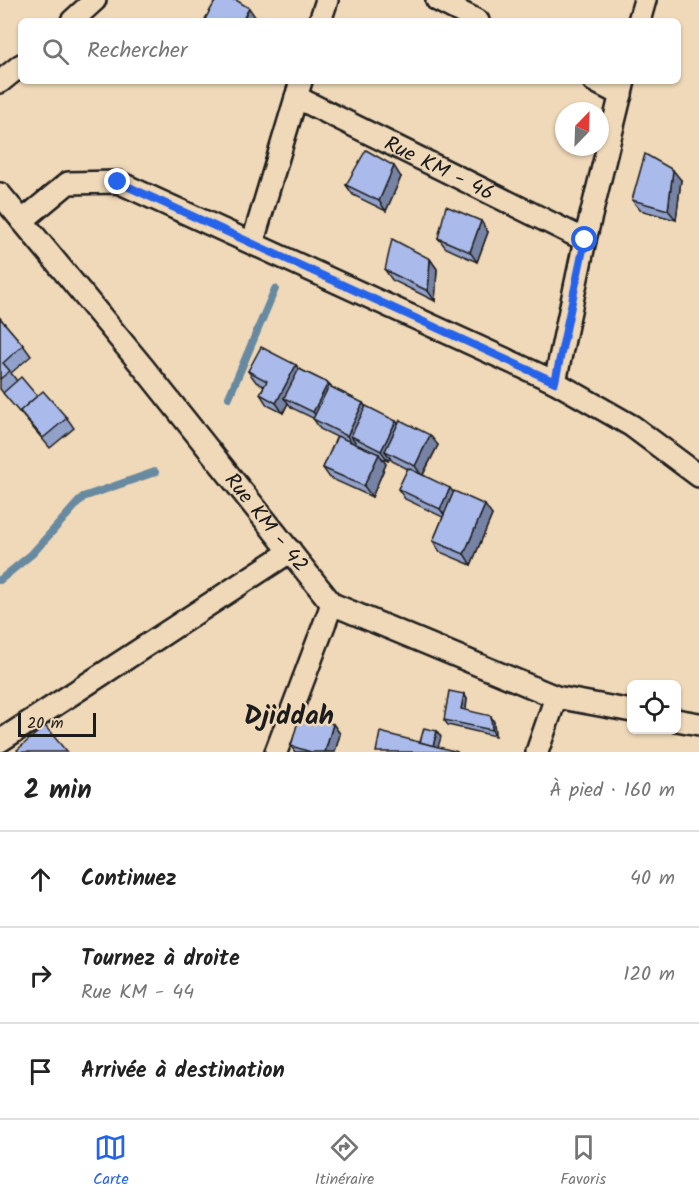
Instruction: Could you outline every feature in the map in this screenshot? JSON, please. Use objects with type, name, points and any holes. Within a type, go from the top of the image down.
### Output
[{"type":"street","points":[[75,18],[95,0]]},
{"type":"street","points":[[321,18],[327,0]]},
{"type":"street","points":[[437,0],[472,18]]},
{"type":"street","points":[[640,18],[645,0]]},
{"type":"street","points":[[0,82],[18,67]]},
{"type":"street","points":[[555,382],[585,240],[623,88],[606,84]]},
{"type":"street","points":[[253,241],[298,89]]},
{"type":"street","name":"Rue KM - 46","points":[[298,89],[585,240]]},
{"type":"street","points":[[22,221],[68,183],[118,182],[253,241],[555,382],[632,426],[699,476]]},
{"type":"street","name":"Rue KM - 42","points":[[0,194],[332,604],[555,697],[627,710]]},
{"type":"street","points":[[0,741],[291,551]]},
{"type":"street","points":[[276,752],[332,604]]},
{"type":"street","points":[[537,752],[555,697]]},
{"type":"street","points":[[681,721],[699,724]]},
{"type":"building","points":[[216,0],[236,0],[249,8],[244,18],[206,18]]},
{"type":"building","points":[[366,150],[394,166],[379,201],[346,185]]},
{"type":"building","points":[[645,154],[673,170],[668,210],[632,200]]},
{"type":"building","points":[[446,206],[481,221],[470,252],[438,238]]},
{"type":"building","points":[[392,239],[430,259],[428,291],[385,270]]},
{"type":"building","points":[[0,318],[23,345],[3,363],[10,371],[0,379]]},
{"type":"building","points":[[261,347],[296,365],[276,403],[260,394],[267,381],[248,371]]},
{"type":"building","points":[[299,369],[328,383],[313,412],[284,398]]},
{"type":"building","points":[[21,377],[37,396],[19,412],[3,393]]},
{"type":"building","points":[[329,386],[363,403],[347,436],[313,419]]},
{"type":"building","points":[[43,391],[67,418],[43,438],[20,411]]},
{"type":"building","points":[[366,406],[396,421],[381,451],[351,436]]},
{"type":"building","points":[[400,420],[430,435],[415,466],[385,451]]},
{"type":"building","points":[[337,436],[379,454],[364,486],[323,468]]},
{"type":"building","points":[[408,468],[450,488],[440,509],[398,489]]},
{"type":"building","points":[[454,491],[485,505],[464,554],[433,541]]},
{"type":"building","points":[[449,691],[464,694],[461,709],[491,716],[492,730],[444,720]]},
{"type":"building","points":[[300,714],[333,724],[325,752],[311,752],[291,746]]},
{"type":"building","points":[[45,726],[67,752],[19,752],[17,750]]},
{"type":"building","points":[[424,728],[437,731],[433,746],[420,742]]},
{"type":"building","points":[[380,732],[458,752],[376,752]]},
{"type":"waterway","points":[[229,397],[275,289]]},
{"type":"waterway","points":[[0,580],[32,554],[83,497],[155,472]]},
{"type":"district","name":"Djiddah","points":[[289,715]]},
{"type":"route","points":[[118,182],[253,241],[555,382],[585,240]]}]
